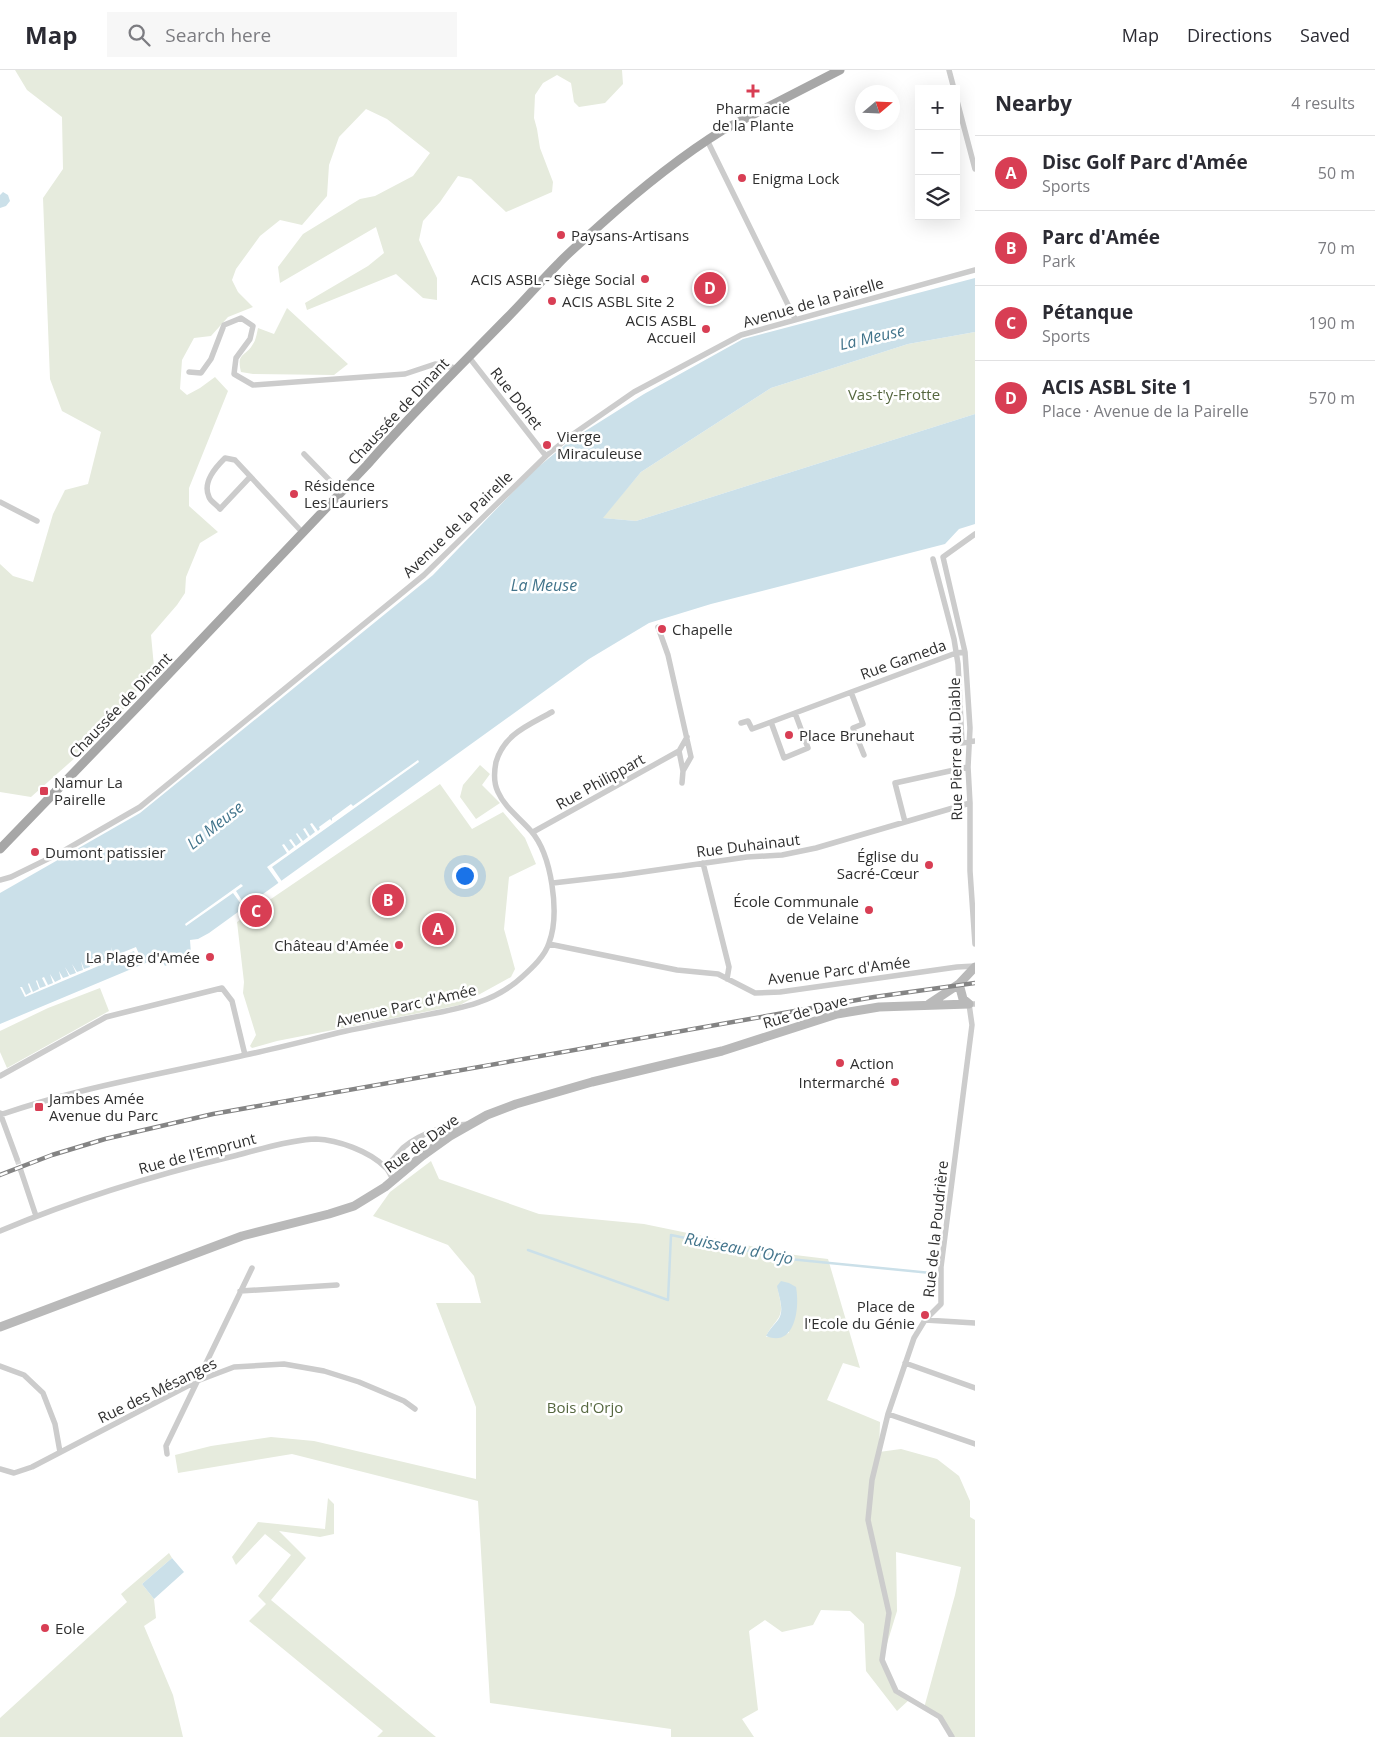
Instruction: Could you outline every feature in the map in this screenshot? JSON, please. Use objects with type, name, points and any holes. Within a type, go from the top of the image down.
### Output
[{"type":"main road","name":"Chaussée de Dinant","points":[[0,849],[149,695],[456,368],[573,250],[634,194],[707,140],[840,70]]},
{"type":"main road","points":[[927,1005],[959,984],[975,966]]},
{"type":"main road","points":[[959,984],[963,999],[973,1002]]},
{"type":"main road","name":"Rue de Dave","points":[[0,1327],[242,1236],[354,1206],[393,1180],[429,1151],[470,1124],[516,1104],[550,1093],[722,1051],[818,1019],[879,1007],[973,1002]]},
{"type":"street","points":[[949,70],[953,85]]},
{"type":"street","points":[[960,112],[975,169]]},
{"type":"street","points":[[707,140],[795,319]]},
{"type":"street","name":"Avenue de la Pairelle","points":[[0,880],[11,877],[60,853],[140,807],[424,575],[546,456],[569,437],[634,392],[683,364],[742,335],[975,270]]},
{"type":"street","points":[[189,372],[201,373],[211,359],[224,326],[241,318],[253,326],[250,339],[236,358],[234,374],[253,385],[405,374],[435,364],[456,368]]},
{"type":"street","name":"Rue Dohet","points":[[468,356],[546,456]]},
{"type":"street","points":[[304,454],[341,492]]},
{"type":"street","points":[[250,477],[220,509],[209,497],[208,485],[213,470],[225,458],[234,460],[302,532]]},
{"type":"street","points":[[0,502],[37,521]]},
{"type":"street","name":"Rue Pierre du Diable","points":[[975,534],[943,557],[965,652],[972,742],[968,766],[975,944]]},
{"type":"street","name":"Rue Pierre du Diable","points":[[933,560],[954,639],[958,664],[962,743],[972,742]]},
{"type":"street","points":[[658,627],[668,655],[691,757],[683,770]]},
{"type":"street","name":"Rue Gameda","points":[[795,713],[956,653],[965,652]]},
{"type":"street","name":"Rue Gameda","points":[[851,692],[863,724],[853,728],[864,755]]},
{"type":"street","points":[[549,944],[554,914],[553,883],[542,849],[533,832],[503,801],[496,786],[494,769],[499,751],[509,737],[552,712]]},
{"type":"street","points":[[741,723],[748,720],[752,728],[795,713],[808,748],[784,758],[770,722]]},
{"type":"street","points":[[682,783],[683,770],[679,751],[687,737]]},
{"type":"street","name":"Rue Philippart","points":[[533,832],[679,751]]},
{"type":"street","points":[[905,822],[896,783],[968,766]]},
{"type":"street","name":"Rue Duhainaut","points":[[553,883],[622,875],[703,862],[782,855],[816,848],[970,803]]},
{"type":"street","points":[[703,862],[729,967],[727,978]]},
{"type":"street","name":"Avenue Parc d'Amée","points":[[0,1114],[73,1092],[141,1076],[479,1004],[520,979],[540,958],[549,944],[677,970],[718,974],[740,987],[755,993],[780,992],[975,966]]},
{"type":"street","points":[[0,1076],[106,1017],[222,988],[232,1001],[245,1055]]},
{"type":"street","name":"Rue de la Poudrière","points":[[952,1737],[940,1718],[896,1691],[882,1660],[889,1613],[868,1520],[872,1480],[888,1414],[905,1362],[914,1338],[925,1320],[941,1304],[941,1267],[972,1025],[973,1002]]},
{"type":"street","points":[[0,1114],[17,1159]]},
{"type":"street","points":[[393,1180],[386,1167],[405,1147],[450,1125],[470,1124]]},
{"type":"street","name":"Rue de l'Emprunt","points":[[0,1231],[94,1194],[165,1173],[276,1146],[314,1139],[339,1142],[354,1148],[386,1167]]},
{"type":"street","points":[[21,1171],[36,1216]]},
{"type":"street","points":[[167,1454],[166,1446],[252,1268]]},
{"type":"street","points":[[240,1291],[337,1285]]},
{"type":"street","points":[[925,1320],[975,1323]]},
{"type":"street","points":[[905,1362],[975,1388]]},
{"type":"street","name":"Rue des Mésanges","points":[[0,1470],[14,1473],[32,1467],[197,1381],[234,1367],[284,1364],[324,1371],[359,1382],[404,1401],[415,1409]]},
{"type":"street","points":[[0,1366],[24,1375],[42,1393],[54,1424],[60,1452]]},
{"type":"street","points":[[888,1414],[975,1444]]},
{"type":"green space","points":[[15,70],[622,70],[623,84],[605,103],[579,107],[574,102],[571,83],[557,75],[543,83],[535,95],[534,118],[540,148],[553,182],[552,192],[506,212],[471,179],[458,176],[440,202],[423,221],[419,240],[437,278],[437,300],[423,298],[396,274],[307,310],[305,303],[368,266],[384,253],[376,227],[280,283],[278,267],[303,234],[360,199],[375,196],[413,176],[430,153],[387,119],[366,109],[339,137],[329,165],[327,196],[302,225],[280,220],[260,236],[236,269],[232,280],[238,292],[253,307],[228,317],[211,336],[194,338],[182,360],[180,389],[187,395],[215,377],[228,391],[189,488],[189,506],[218,532],[200,543],[186,577],[185,593],[151,635],[154,667],[112,725],[31,797],[0,792],[0,564],[13,576],[33,582],[53,514],[65,490],[88,484],[101,432],[62,411],[50,379],[43,198],[63,169],[62,117],[27,90]]},
{"type":"green space","points":[[287,308],[348,364],[334,375],[253,374],[241,372],[241,358],[254,342],[258,328],[274,334]]},
{"type":"green space","name":"Vas-t'y-Frotte","points":[[975,332],[975,414],[636,521],[602,518],[641,472],[771,388],[908,344]]},
{"type":"green space","points":[[480,765],[490,774],[482,785],[500,803],[476,819],[460,797],[463,785]]},
{"type":"green space","points":[[440,784],[472,829],[503,812],[525,838],[536,864],[509,877],[504,929],[515,969],[511,977],[460,1005],[277,1041],[252,1048],[250,1046],[256,1035],[243,993],[244,982],[237,922]]},
{"type":"green space","points":[[100,988],[109,1011],[7,1068],[0,1052],[0,1031],[48,1008]]},
{"type":"green space","name":"Bois d'Orjo","points":[[431,1161],[439,1179],[539,1214],[644,1224],[795,1255],[828,1259],[860,1368],[843,1363],[827,1400],[880,1422],[879,1452],[901,1449],[937,1459],[959,1476],[970,1501],[970,1517],[975,1520],[975,1737],[952,1737],[940,1717],[924,1708],[961,1567],[896,1552],[897,1611],[882,1660],[896,1691],[910,1699],[897,1711],[866,1671],[864,1624],[850,1611],[821,1610],[813,1625],[782,1632],[765,1620],[749,1631],[758,1710],[742,1719],[754,1737],[671,1737],[671,1729],[490,1703],[478,1501],[292,1454],[178,1473],[175,1455],[211,1446],[271,1437],[314,1441],[476,1479],[476,1407],[436,1303],[481,1303],[474,1276],[448,1245],[373,1216],[390,1192]],"holes":[[[777,1286],[789,1333],[766,1337],[781,1312]]]},
{"type":"green space","points":[[328,1498],[334,1504],[334,1534],[320,1537],[279,1531],[306,1558],[271,1600],[436,1737],[377,1737],[383,1731],[249,1621],[266,1604],[258,1596],[291,1555],[265,1534],[236,1565],[232,1557],[258,1522],[325,1529]]},
{"type":"green space","points":[[169,1553],[172,1558],[142,1584],[154,1599],[156,1618],[144,1626],[173,1695],[183,1737],[0,1737],[0,1718],[127,1602],[121,1594]]},
{"type":"water","points":[[3,192],[8,195],[10,201],[6,206],[0,208],[0,195]]},
{"type":"water","name":"La Meuse","points":[[975,278],[975,332],[908,344],[771,388],[641,472],[603,518],[636,521],[975,414],[975,524],[959,529],[945,544],[711,604],[649,623],[589,659],[209,933],[198,939],[190,940],[191,954],[165,966],[160,957],[0,1024],[0,893],[140,813],[433,575],[532,472],[571,440],[644,394],[743,339]]},
{"type":"water","points":[[781,1281],[796,1287],[797,1305],[796,1315],[789,1331],[783,1336],[776,1338],[766,1336],[780,1316],[781,1304],[777,1286]]},
{"type":"water","points":[[172,1558],[184,1572],[154,1599],[142,1584]]},
{"type":"pier","points":[[418,760],[419,762],[272,867],[283,883],[280,885],[267,867],[287,853],[282,845],[284,844],[289,851],[294,847],[289,840],[291,839],[296,846],[301,842],[297,833],[303,841],[308,837],[303,829],[305,828],[310,836],[315,832],[310,824],[312,823],[318,831],[319,827],[330,819],[332,821],[332,818],[351,804],[353,806]]},
{"type":"pier","points":[[241,884],[243,886],[236,891],[246,907],[244,908],[233,893],[186,926],[185,924]]},
{"type":"pier","points":[[111,947],[114,956],[136,947],[144,966],[141,967],[134,951],[25,997],[20,987],[22,987],[26,995],[31,992],[29,983],[33,992],[39,989],[37,980],[40,988],[46,986],[42,978],[44,977],[48,985],[53,983],[50,974],[55,982],[61,979],[59,971],[63,978],[69,976],[65,967],[70,975],[76,973],[72,964],[77,972],[83,970],[81,961],[84,969],[90,967],[87,958],[91,966],[98,963],[95,954],[100,962],[106,960],[103,951],[107,959],[113,957]]},
{"type":"waterway","name":"Ruisseau d'Orjo","points":[[528,1250],[668,1300],[671,1235],[789,1259],[931,1273]]},
{"type":"tunnel","points":[[17,1159],[21,1171]]},
{"type":"railway","points":[[0,1175],[52,1155],[105,1139],[213,1114],[874,997],[975,983]]},
{"type":"place","name":"Pharmacie de la Plante","points":[[753,91]]},
{"type":"place","name":"Enigma Lock","points":[[742,178]]},
{"type":"place","name":"Paysans-Artisans","points":[[561,235]]},
{"type":"place","name":"ACIS ASBL - Siège Social","points":[[645,279]]},
{"type":"place","name":"ACIS ASBL Site 1","points":[[710,288]]},
{"type":"place","name":"ACIS ASBL Site 2","points":[[552,301]]},
{"type":"place","name":"ACIS ASBL Accueil","points":[[706,329]]},
{"type":"place","name":"Vierge Miraculeuse","points":[[547,445]]},
{"type":"place","name":"Résidence Les Lauriers","points":[[294,494]]},
{"type":"place","name":"Chapelle","points":[[662,629]]},
{"type":"place","name":"Place Brunehaut","points":[[789,735]]},
{"type":"place","name":"Namur La Pairelle","points":[[44,791]]},
{"type":"place","name":"Dumont patissier","points":[[35,852]]},
{"type":"place","name":"Église du Sacré-Cœur","points":[[929,865]]},
{"type":"place","name":"Parc d'Amée","points":[[388,900]]},
{"type":"place","name":"École Communale de Velaine","points":[[869,910]]},
{"type":"place","name":"Pétanque","points":[[256,911]]},
{"type":"place","name":"Disc Golf Parc d'Amée","points":[[438,929]]},
{"type":"place","name":"Château d'Amée","points":[[399,945]]},
{"type":"place","name":"La Plage d'Amée","points":[[210,957]]},
{"type":"place","name":"Action","points":[[840,1063]]},
{"type":"place","name":"Intermarché","points":[[895,1082]]},
{"type":"place","name":"Jambes Amée Avenue du Parc","points":[[39,1107]]},
{"type":"place","name":"Place de l'Ecole du Génie","points":[[925,1315]]},
{"type":"place","name":"Eole","points":[[45,1628]]}]
